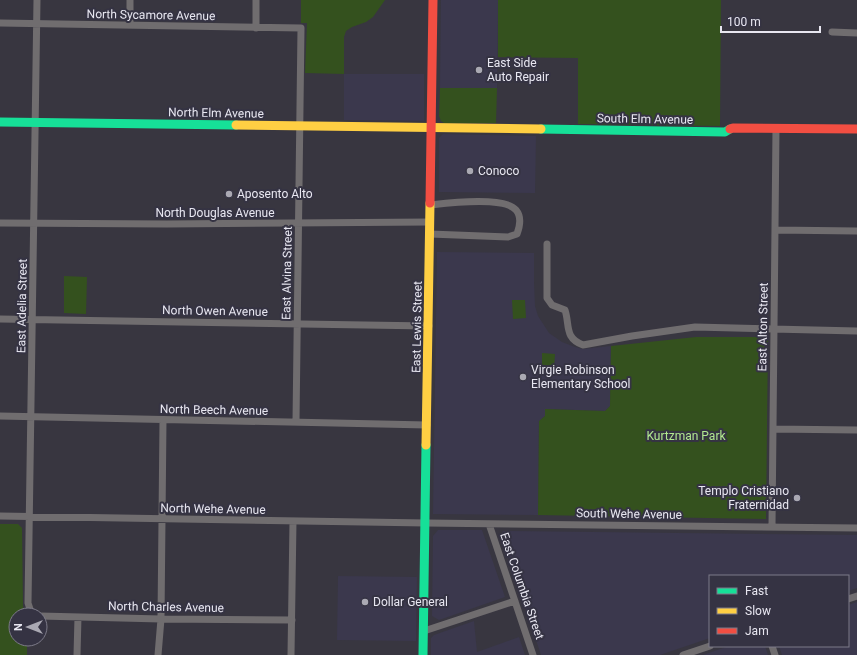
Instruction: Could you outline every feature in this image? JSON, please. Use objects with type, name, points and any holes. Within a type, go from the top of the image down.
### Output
[{"type":"street","name":"East Adelia Street","points":[[30,607],[28,603],[37,0]]},
{"type":"street","points":[[130,0],[130,25]]},
{"type":"street","points":[[256,0],[256,28]]},
{"type":"street","name":"East Lewis Street","points":[[424,655],[433,0]]},
{"type":"street","name":"North Sycamore Avenue","points":[[0,23],[301,28]]},
{"type":"street","name":"East Alvina Street","points":[[296,422],[301,28]]},
{"type":"street","points":[[832,32],[857,32]]},
{"type":"street","name":"North Elm Avenue","points":[[0,122],[431,128]]},
{"type":"street","name":"South Elm Avenue","points":[[431,128],[725,132],[733,128],[857,129]]},
{"type":"street","name":"East Alton Street","points":[[772,526],[776,128]]},
{"type":"street","points":[[430,205],[469,201],[506,205],[515,209],[520,221],[517,234],[508,237],[430,234]]},
{"type":"street","name":"North Douglas Avenue","points":[[0,224],[430,222]]},
{"type":"street","points":[[775,230],[857,231]]},
{"type":"street","points":[[547,244],[547,298],[552,305],[565,310],[569,332],[572,339],[576,342],[588,345],[632,336],[695,327],[857,331]]},
{"type":"street","name":"North Owen Avenue","points":[[0,319],[429,326]]},
{"type":"street","name":"North Beech Avenue","points":[[0,416],[427,425]]},
{"type":"street","points":[[158,655],[161,619],[163,420]]},
{"type":"street","points":[[773,429],[857,430]]},
{"type":"street","name":"North Wehe Avenue","points":[[0,516],[426,523]]},
{"type":"street","points":[[291,655],[293,521]]},
{"type":"street","name":"South Wehe Avenue","points":[[426,523],[857,528]]},
{"type":"street","name":"East Columbia Street","points":[[489,524],[533,655]]},
{"type":"street","points":[[424,631],[515,601]]},
{"type":"street","name":"North Charles Avenue","points":[[48,616],[292,620]]},
{"type":"street","points":[[77,655],[78,617]]},
{"type":"street","points":[[683,655],[709,646]]},
{"type":"shaded area","points":[[441,0],[498,0],[497,88],[440,88]]},
{"type":"shaded area","points":[[344,74],[424,74],[424,121],[344,120]]},
{"type":"shaded area","points":[[443,134],[536,136],[535,193],[439,192],[439,138]]},
{"type":"shaded area","name":"Virgie Robinson Elementary School","points":[[437,252],[534,253],[535,306],[538,316],[549,333],[562,342],[583,349],[611,346],[610,406],[605,411],[545,409],[545,416],[539,422],[538,515],[433,514]]},
{"type":"shaded area","points":[[438,530],[482,530],[505,597],[439,620],[432,616],[433,536]]},
{"type":"shaded area","points":[[503,531],[857,535],[857,588],[849,591],[849,575],[709,575],[709,638],[660,655],[541,655],[501,535]]},
{"type":"shaded area","points":[[338,576],[417,577],[416,641],[337,640]]},
{"type":"shaded area","points":[[857,602],[857,655],[782,655],[779,647],[849,647],[849,605]]},
{"type":"shaded area","points":[[474,621],[477,652],[519,637],[525,655],[431,655],[431,638],[434,635]]},
{"type":"shaded area","points":[[726,647],[765,647],[768,655],[703,655]]},
{"type":"green space","points":[[301,0],[385,0],[373,17],[366,22],[346,31],[344,37],[344,74],[305,73],[307,23],[301,23]]},
{"type":"green space","points":[[498,0],[721,0],[720,126],[578,124],[578,58],[498,57]]},
{"type":"green space","points":[[440,88],[497,88],[496,123],[444,123],[441,121],[439,116]]},
{"type":"green space","points":[[64,276],[87,277],[86,314],[64,313]]},
{"type":"green space","points":[[512,300],[525,300],[526,318],[513,319]]},
{"type":"green space","name":"Kurtzman Park","points":[[696,337],[768,337],[766,519],[538,515],[539,421],[545,416],[545,409],[605,411],[610,406],[611,346]]},
{"type":"green space","points":[[542,353],[555,354],[554,369],[542,369]]},
{"type":"green space","points":[[0,524],[18,524],[22,528],[23,607],[8,607],[8,647],[27,647],[27,655],[0,655]]},
{"type":"traffic: fast","points":[[0,122],[236,125]]},
{"type":"traffic: fast","points":[[541,129],[725,132],[730,129]]},
{"type":"traffic: fast","points":[[423,655],[426,445]]},
{"type":"traffic: slow","points":[[236,125],[541,129]]},
{"type":"traffic: slow","points":[[426,445],[430,203]]},
{"type":"traffic: jam","points":[[430,203],[433,0]]},
{"type":"traffic: jam","points":[[730,129],[857,129]]},
{"type":"place","name":"East Side Auto Repair","points":[[479,70]]},
{"type":"place","name":"Conoco","points":[[470,171]]},
{"type":"place","name":"Aposento Alto","points":[[229,194]]},
{"type":"place","name":"Virgie Robinson Elementary School","points":[[523,377]]},
{"type":"place","name":"Templo Cristiano Fraternidad","points":[[797,498]]},
{"type":"place","name":"Dollar General","points":[[365,602]]}]
